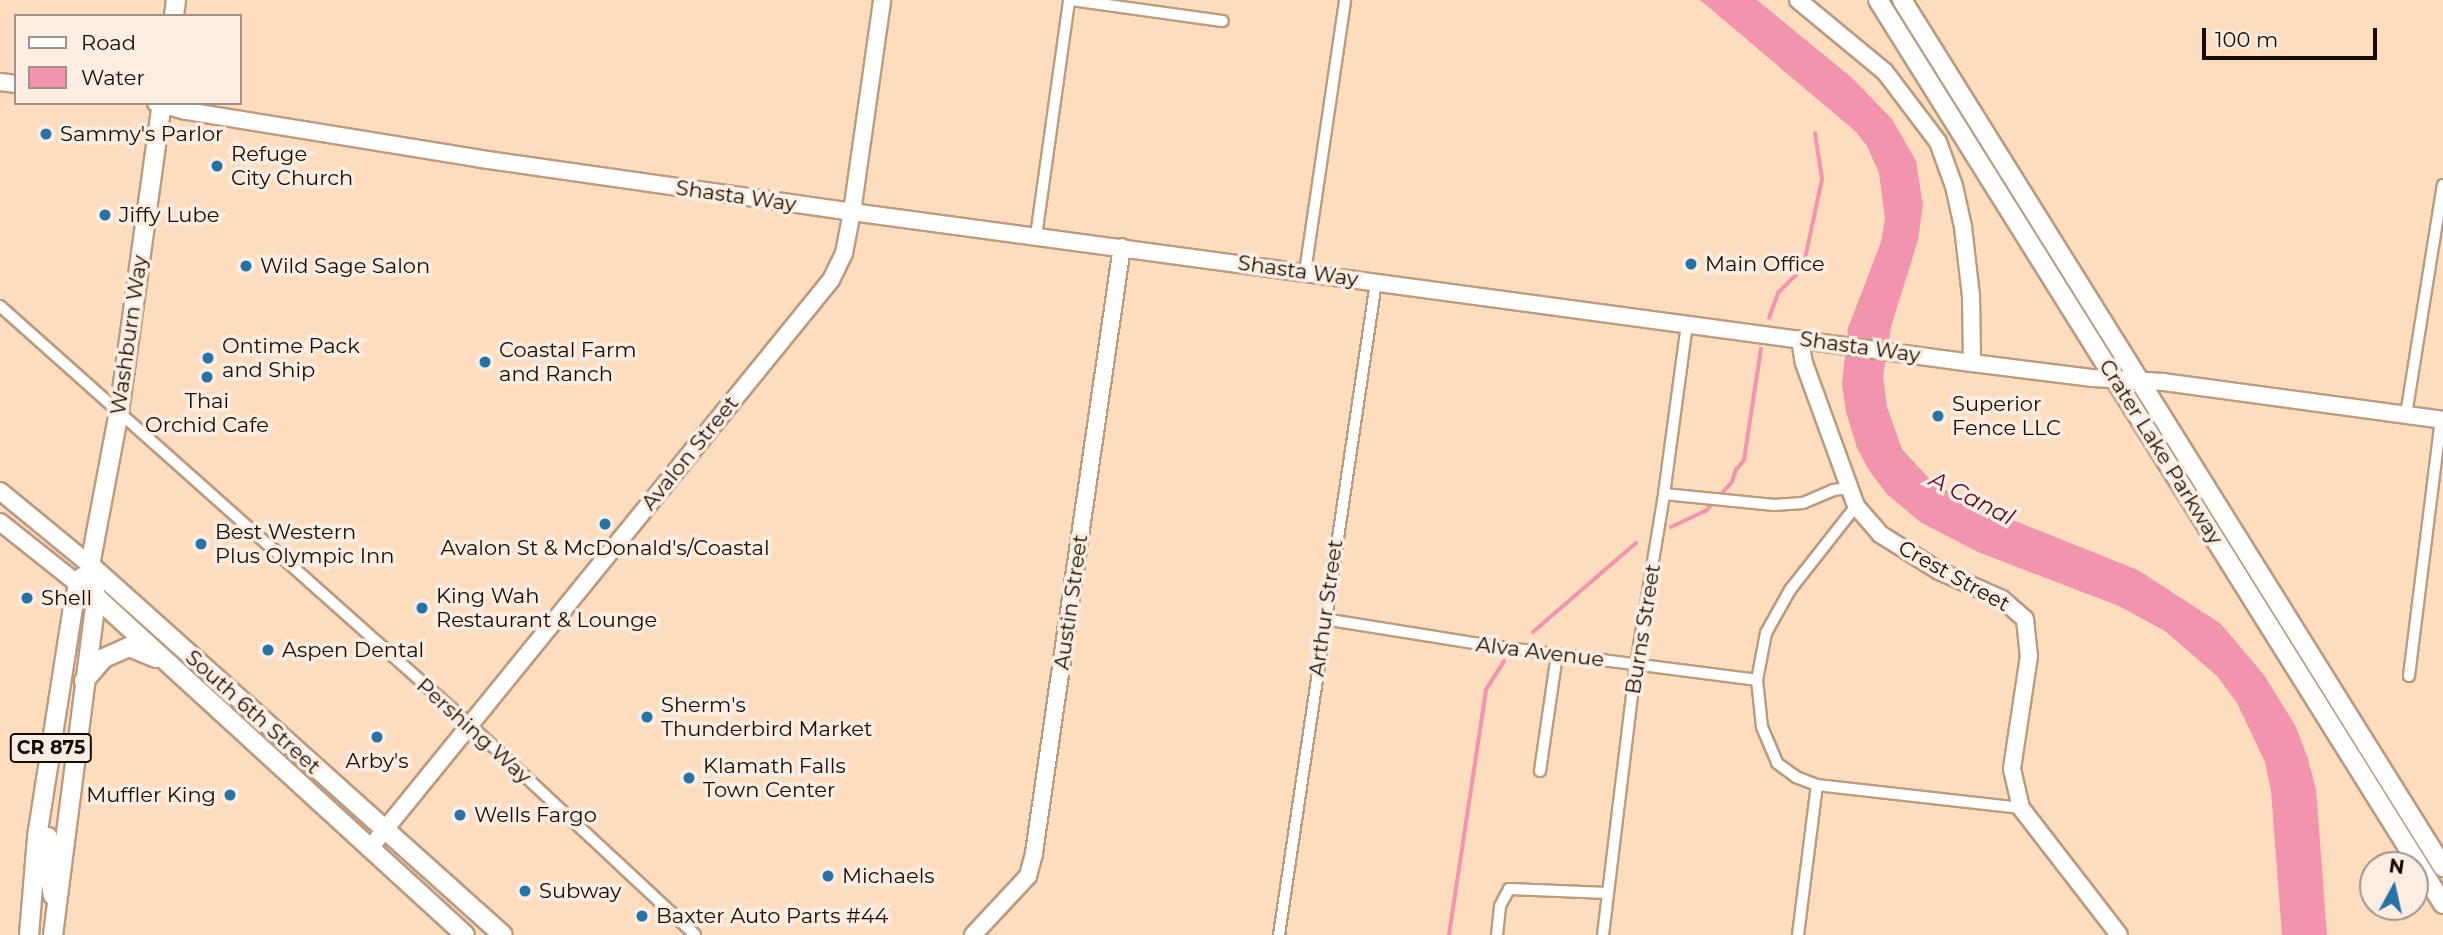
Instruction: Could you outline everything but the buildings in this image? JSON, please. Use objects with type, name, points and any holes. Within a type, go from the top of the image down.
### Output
[{"type":"main road","name":"Crater Lake Parkway","points":[[1878,0],[2443,904]]},
{"type":"main road","name":"Crater Lake Parkway","points":[[1902,0],[2443,867]]},
{"type":"main road","name":"Washburn Way","points":[[52,935],[96,597],[90,565],[119,412],[160,105]]},
{"type":"main road","name":"Washburn Way","points":[[29,927],[53,732],[78,584],[90,565]]},
{"type":"main road","name":"South 6th Street","points":[[90,565],[503,935]]},
{"type":"main road","name":"South 6th Street","points":[[78,584],[169,663],[465,935]]},
{"type":"main road","points":[[84,681],[104,658],[129,647],[169,663]]},
{"type":"main road","points":[[53,732],[62,767],[55,842],[57,851],[64,854]]},
{"type":"main road","points":[[44,790],[54,792],[46,856],[56,913]]},
{"type":"main road","points":[[29,927],[41,923],[41,935]]},
{"type":"street","name":"Avalon Street","points":[[370,848],[831,280],[844,253],[852,212],[882,0]]},
{"type":"street","points":[[1036,236],[1070,0],[1223,21]]},
{"type":"street","points":[[1304,272],[1345,0]]},
{"type":"street","points":[[1798,0],[1885,72],[1938,142],[1954,186],[1964,228],[1971,296],[1972,363]]},
{"type":"street","name":"Shasta Way","points":[[166,105],[481,159],[852,212],[1972,363],[2139,381],[2442,420]]},
{"type":"street","points":[[2406,415],[2443,185]]},
{"type":"street","name":"Austin Street","points":[[973,935],[1028,876],[1034,853],[1122,247]]},
{"type":"street","name":"Arthur Street","points":[[1279,935],[1376,282]]},
{"type":"street","name":"Pershing Way","points":[[0,306],[469,724],[695,935]]},
{"type":"street","name":"Burns Street","points":[[1603,935],[1636,664],[1664,494],[1687,324]]},
{"type":"street","name":"Crest Street","points":[[1800,339],[1804,363],[1856,506],[1881,534],[1939,571],[2002,598],[2025,619],[2029,656],[2012,769],[2021,808],[2119,935]]},
{"type":"street","points":[[2409,676],[2442,420]]},
{"type":"street","points":[[1664,494],[1774,505],[1803,503],[1833,490],[1849,488]]},
{"type":"street","name":"South 6th Street","points":[[0,491],[90,565]]},
{"type":"street","points":[[1856,506],[1790,590],[1766,633],[1758,680],[1762,727],[1777,763],[1796,777],[1818,785],[2021,808]]},
{"type":"street","name":"South 6th Street","points":[[0,522],[78,584]]},
{"type":"street","name":"Alva Avenue","points":[[1324,619],[1557,654],[1758,680]]},
{"type":"street","points":[[1539,771],[1557,654]]},
{"type":"street","points":[[1798,935],[1818,785]]},
{"type":"street","points":[[1497,935],[1500,906],[1509,889],[1608,893]]},
{"type":"water","points":[[1700,0],[1757,0],[1851,77],[1892,119],[1916,161],[1923,205],[1918,240],[1891,327],[1883,376],[1887,407],[1902,449],[1934,484],[1975,505],[2138,570],[2221,624],[2264,675],[2295,725],[2307,756],[2316,789],[2327,935],[2282,935],[2271,791],[2265,762],[2237,703],[2217,676],[2165,631],[2119,606],[1978,552],[1920,522],[1887,494],[1870,472],[1857,448],[1846,412],[1842,384],[1848,328],[1881,242],[1885,219],[1879,173],[1867,146],[1855,131]]},
{"type":"waterway","points":[[1769,318],[1778,293],[1803,268],[1822,179],[1815,134]]},
{"type":"waterway","points":[[1719,497],[1732,482],[1736,470],[1744,460],[1761,349]]},
{"type":"waterway","points":[[1671,527],[1706,511],[1714,502]]},
{"type":"waterway","points":[[1533,632],[1636,543]]},
{"type":"waterway","points":[[1449,935],[1486,690],[1504,661]]},
{"type":"place","name":"Sammy's Parlor","points":[[46,134]]},
{"type":"place","name":"Refuge City Church","points":[[217,166]]},
{"type":"place","name":"Jiffy Lube","points":[[105,215]]},
{"type":"place","name":"Main Office","points":[[1691,264]]},
{"type":"place","name":"Wild Sage Salon","points":[[246,266]]},
{"type":"place","name":"Ontime Pack and Ship","points":[[208,358]]},
{"type":"place","name":"Coastal Farm and Ranch","points":[[485,362]]},
{"type":"place","name":"Thai Orchid Cafe","points":[[207,377]]},
{"type":"place","name":"Superior Fence LLC","points":[[1938,416]]},
{"type":"place","name":"Avalon St & McDonald's/Coastal","points":[[605,524]]},
{"type":"place","name":"Best Western Plus Olympic Inn","points":[[201,544]]},
{"type":"place","name":"Shell","points":[[27,598]]},
{"type":"place","name":"King Wah Restaurant & Lounge","points":[[422,608]]},
{"type":"place","name":"Aspen Dental","points":[[268,650]]},
{"type":"place","name":"Sherm's Thunderbird Market","points":[[647,717]]},
{"type":"place","name":"Arby's","points":[[377,737]]},
{"type":"place","name":"Klamath Falls Town Center","points":[[689,778]]},
{"type":"place","name":"Muffler King","points":[[230,795]]},
{"type":"place","name":"Wells Fargo","points":[[460,815]]},
{"type":"place","name":"Michaels","points":[[828,876]]},
{"type":"place","name":"Subway","points":[[525,891]]},
{"type":"place","name":"Baxter Auto Parts #44","points":[[642,916]]},
{"type":"water label","name":"A Canal","points":[[1972,498]]}]
